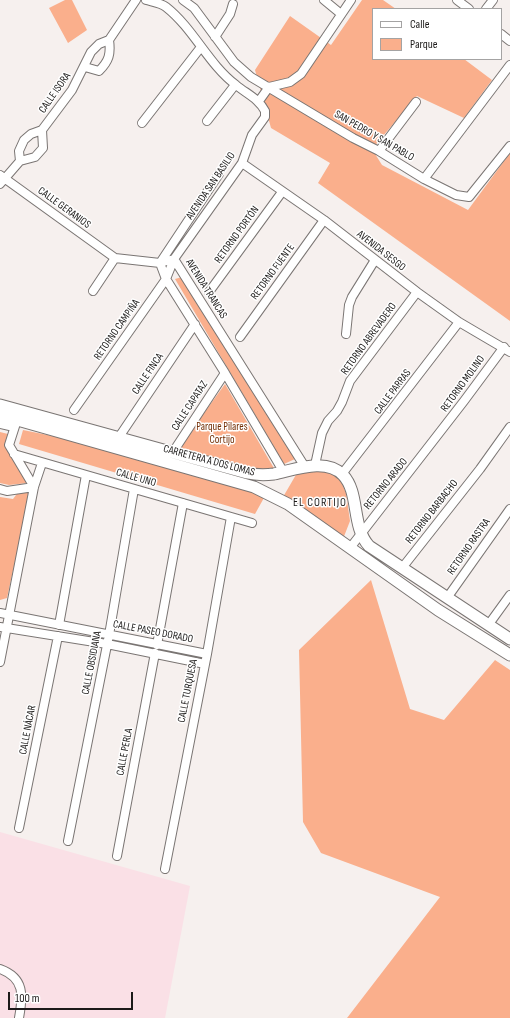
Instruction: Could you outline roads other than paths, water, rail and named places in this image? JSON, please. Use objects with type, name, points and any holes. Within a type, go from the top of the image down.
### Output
[{"type":"main road","name":"CARRETERA A DOS LOMAS","points":[[0,405],[59,426],[254,487],[288,504],[438,610],[510,655]]},
{"type":"main road","name":"CARRETERA A DOS LOMAS","points":[[0,415],[15,423],[59,426],[119,437],[247,473],[269,474],[310,466],[329,467],[342,474]]},
{"type":"main road","points":[[342,474],[350,489],[360,534],[369,546],[510,639]]},
{"type":"street","name":"CALLE ISORA","points":[[20,161],[19,151],[24,140],[31,134],[42,130],[72,90],[85,67],[91,52],[99,44],[109,40],[136,0]]},
{"type":"street","points":[[146,0],[164,5],[180,18],[201,47],[223,73],[235,85],[259,101],[269,87],[290,82],[301,74],[351,0]]},
{"type":"street","name":"SAN PEDRO Y SAN PABLO","points":[[183,0],[194,8],[234,62],[251,77],[353,138],[379,151],[424,179],[456,195],[469,197],[510,146]]},
{"type":"street","points":[[324,0],[341,14]]},
{"type":"street","points":[[456,0],[468,8]]},
{"type":"street","points":[[487,8],[493,0]]},
{"type":"street","points":[[215,37],[230,14],[233,4]]},
{"type":"street","points":[[502,35],[510,41]]},
{"type":"street","name":"CALLE ISORA","points":[[85,67],[99,71],[108,63],[111,53],[109,40]]},
{"type":"street","points":[[142,123],[201,47]]},
{"type":"street","points":[[424,179],[510,65]]},
{"type":"street","points":[[207,122],[235,85]]},
{"type":"street","name":"AVENIDA SAN BASILIO","points":[[174,259],[242,163],[252,135],[264,117],[266,111],[259,101]]},
{"type":"street","points":[[379,151],[416,102]]},
{"type":"street","name":"CALLE ISORA","points":[[1,179],[20,161],[35,157],[43,148],[42,130]]},
{"type":"street","name":"AVENIDA SESGO","points":[[242,163],[324,220],[417,292],[459,322],[507,350]]},
{"type":"street","points":[[160,263],[219,174]]},
{"type":"street","name":"CALLE GERANIOS","points":[[1,179],[115,258]]},
{"type":"street","name":"RETORNO PORTÓN","points":[[209,292],[282,192]]},
{"type":"street","name":"RETORNO FUENTE","points":[[240,337],[324,220]]},
{"type":"street","points":[[93,291],[115,258],[160,263]]},
{"type":"street","name":"AVENIDA TRANCAS","points":[[160,263],[174,259],[310,466]]},
{"type":"street","name":"RETORNO CAMPIÑA","points":[[74,410],[166,279],[174,259]]},
{"type":"street","points":[[346,334],[349,305],[352,297],[375,260]]},
{"type":"street","points":[[160,263],[166,279],[225,372],[283,471]]},
{"type":"street","name":"RETORNO ABREVADERO","points":[[310,466],[322,433],[328,421],[342,402],[350,381],[417,292]]},
{"type":"street","name":"CALLE PARRAS","points":[[342,474],[459,322]]},
{"type":"street","name":"CALLE FINCA","points":[[119,437],[195,324]]},
{"type":"street","name":"RETORNO MOLINO","points":[[440,434],[507,350]]},
{"type":"street","name":"CALLE CAPATAZ","points":[[173,452],[225,372]]},
{"type":"street","points":[[0,424],[15,423],[9,445],[34,487]]},
{"type":"street","name":"RETORNO BARBACHO","points":[[402,568],[480,469],[510,427]]},
{"type":"street","name":"RETORNO ARADO","points":[[350,548],[440,434]]},
{"type":"street","name":"CALLE UNO","points":[[14,454],[252,523]]},
{"type":"street","points":[[0,662],[3,627],[9,616],[34,487],[42,463]]},
{"type":"street","points":[[59,625],[86,475]]},
{"type":"street","points":[[0,489],[7,491],[34,487]]},
{"type":"street","name":"CALLE OBSIDIANA","points":[[68,841],[108,635],[134,489]]},
{"type":"street","name":"CALLE PERLA","points":[[117,856],[183,503]]},
{"type":"street","name":"RETORNO RASTRA","points":[[447,598],[510,509]]},
{"type":"street","name":"CALLE TURQUESA","points":[[165,869],[207,654],[231,517]]},
{"type":"street","points":[[489,624],[510,595]]},
{"type":"street","name":"CALLE PASEO DORADO","points":[[0,613],[108,635],[205,664]]},
{"type":"street","name":"CALLE PASEO DORADO","points":[[3,627],[106,644],[207,654]]},
{"type":"street","name":"CALLE NÁCAR","points":[[19,828],[58,636]]},
{"type":"street","points":[[0,969],[16,979],[23,997],[19,1018]]},
{"type":"district","name":"EL CORTIJO","points":[[320,503]]},
{"type":"park label","name":"Parque Pilares Cortijo","points":[[222,433]]}]
